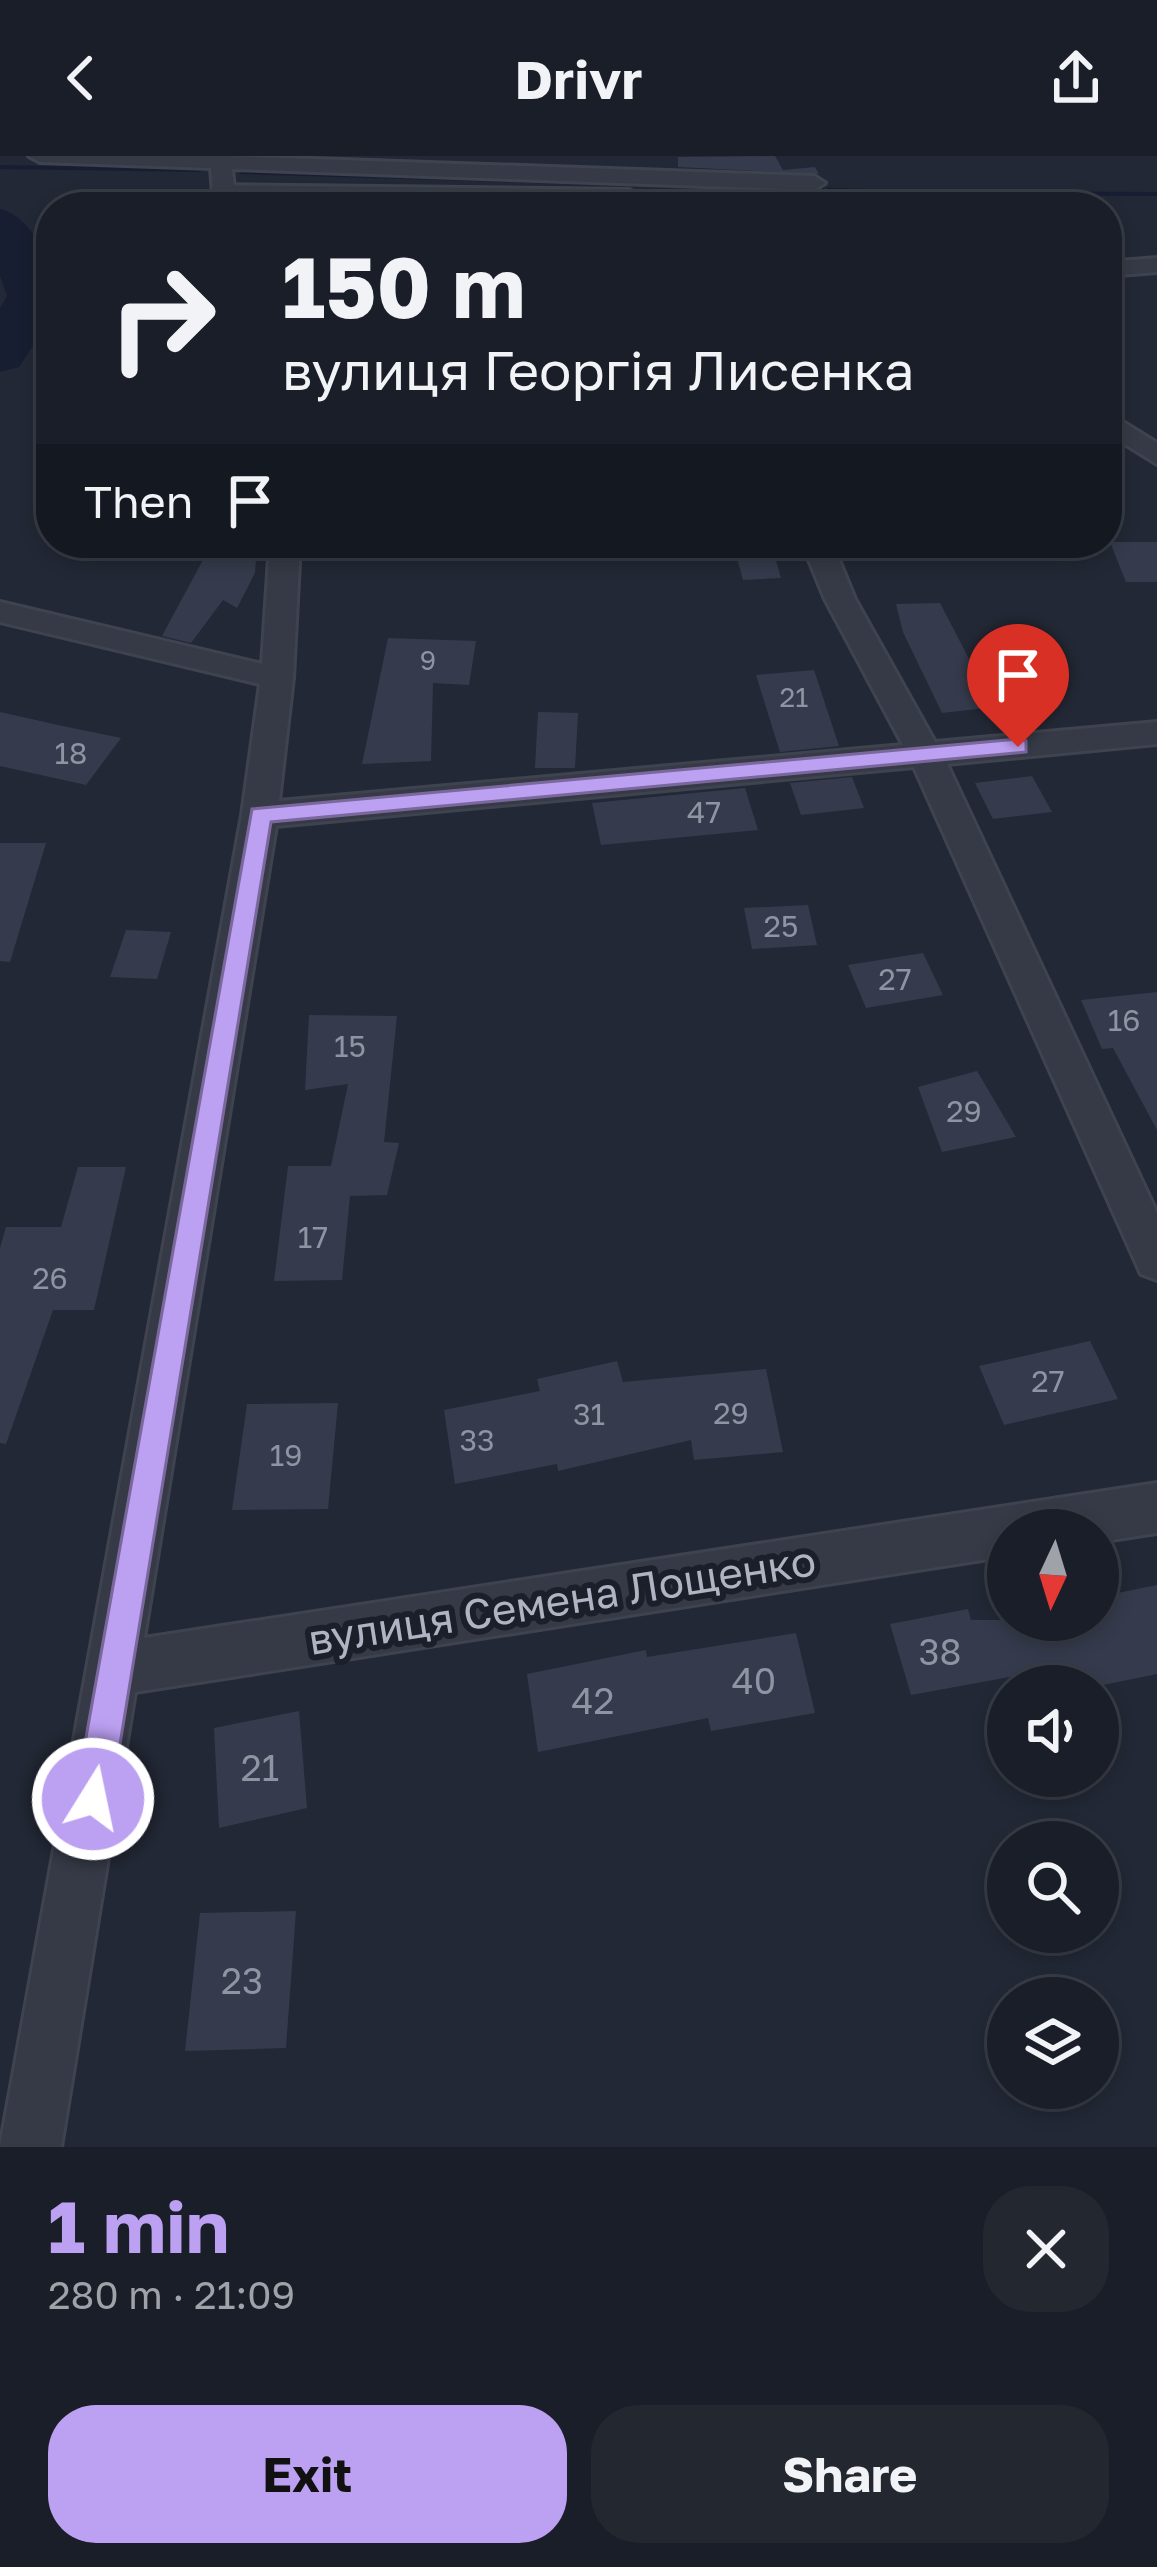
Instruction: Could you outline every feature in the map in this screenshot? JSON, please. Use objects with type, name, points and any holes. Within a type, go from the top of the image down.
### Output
[{"type":"street","points":[[40,156],[223,186],[339,177],[814,183],[792,156]]},
{"type":"street","points":[[1122,267],[1157,265]]},
{"type":"street","points":[[1122,431],[1157,456]]},
{"type":"street","points":[[30,2147],[260,814],[277,678],[284,558]]},
{"type":"street","points":[[824,558],[840,599],[926,756],[1157,1259]]},
{"type":"street","points":[[0,611],[277,678]]},
{"type":"street","points":[[260,814],[1157,733]]},
{"type":"street","name":"вулиця Семена Лощенко","points":[[1119,1514],[1157,1508]]},
{"type":"street","name":"вулиця Семена Лощенко","points":[[116,1669],[987,1535]]},
{"type":"lane","points":[[339,177],[528,192]]},
{"type":"building","points":[[775,156],[783,170],[815,167],[819,174],[678,167],[678,157]]},
{"type":"building","points":[[1122,542],[1157,542],[1157,582],[1126,582],[1116,558],[1122,558]]},
{"type":"building","points":[[204,558],[256,558],[255,573],[237,608],[223,600],[191,643],[162,636]]},
{"type":"building","points":[[737,558],[775,558],[781,578],[743,580]]},
{"type":"building","points":[[940,603],[994,707],[942,713],[903,632],[896,604]]},
{"type":"building","points":[[388,638],[476,641],[469,685],[433,683],[431,761],[362,764]]},
{"type":"building","points":[[814,670],[839,746],[780,752],[756,675]]},
{"type":"building","points":[[0,712],[121,738],[86,785],[0,766]]},
{"type":"building","points":[[538,712],[578,713],[575,768],[535,768]]},
{"type":"building","points":[[1032,776],[1052,812],[993,819],[975,783]]},
{"type":"building","points":[[852,777],[864,808],[801,815],[790,783]]},
{"type":"building","points":[[745,788],[758,830],[601,845],[592,803]]},
{"type":"building","points":[[0,843],[46,843],[10,962],[0,961]]},
{"type":"building","points":[[808,905],[817,945],[752,949],[744,908]]},
{"type":"building","points":[[126,930],[171,932],[157,979],[110,977]]},
{"type":"building","points":[[923,953],[943,995],[866,1008],[848,965]]},
{"type":"building","points":[[1157,992],[1157,1130],[1113,1048],[1102,1049],[1081,1000]]},
{"type":"building","points":[[309,1015],[397,1016],[384,1142],[399,1143],[387,1195],[350,1196],[342,1280],[274,1281],[288,1166],[331,1166],[348,1084],[305,1090]]},
{"type":"building","points":[[977,1071],[1016,1137],[942,1152],[918,1087]]},
{"type":"building","points":[[78,1167],[126,1167],[94,1310],[53,1310],[6,1444],[0,1443],[0,1248],[6,1227],[61,1227]]},
{"type":"building","points":[[1090,1341],[1118,1399],[1004,1425],[979,1366]]},
{"type":"building","points":[[617,1361],[623,1382],[766,1369],[783,1452],[694,1460],[691,1440],[558,1471],[557,1464],[455,1484],[444,1410],[540,1391],[537,1379]]},
{"type":"building","points":[[338,1403],[328,1509],[232,1510],[247,1404]]},
{"type":"building","points":[[1157,1585],[1157,1674],[1119,1682],[1119,1665],[987,1665],[987,1681],[911,1695],[890,1624],[968,1609],[971,1620],[987,1620],[987,1641],[1119,1641],[1119,1593]]},
{"type":"building","points":[[796,1633],[815,1713],[711,1731],[708,1718],[538,1752],[527,1674],[646,1650],[647,1657]]},
{"type":"building","points":[[299,1711],[307,1808],[219,1828],[214,1728]]},
{"type":"building","points":[[296,1911],[286,2048],[185,2051],[200,1913]]},
{"type":"waterway","points":[[0,167],[200,170]]},
{"type":"waterway","points":[[242,172],[898,192]]},
{"type":"waterway","points":[[1122,194],[1157,194]]},
{"type":"waterway","points":[[0,223],[9,232],[32,296],[0,356]]},
{"type":"route","points":[[93,1799],[260,814],[1018,747]]}]
